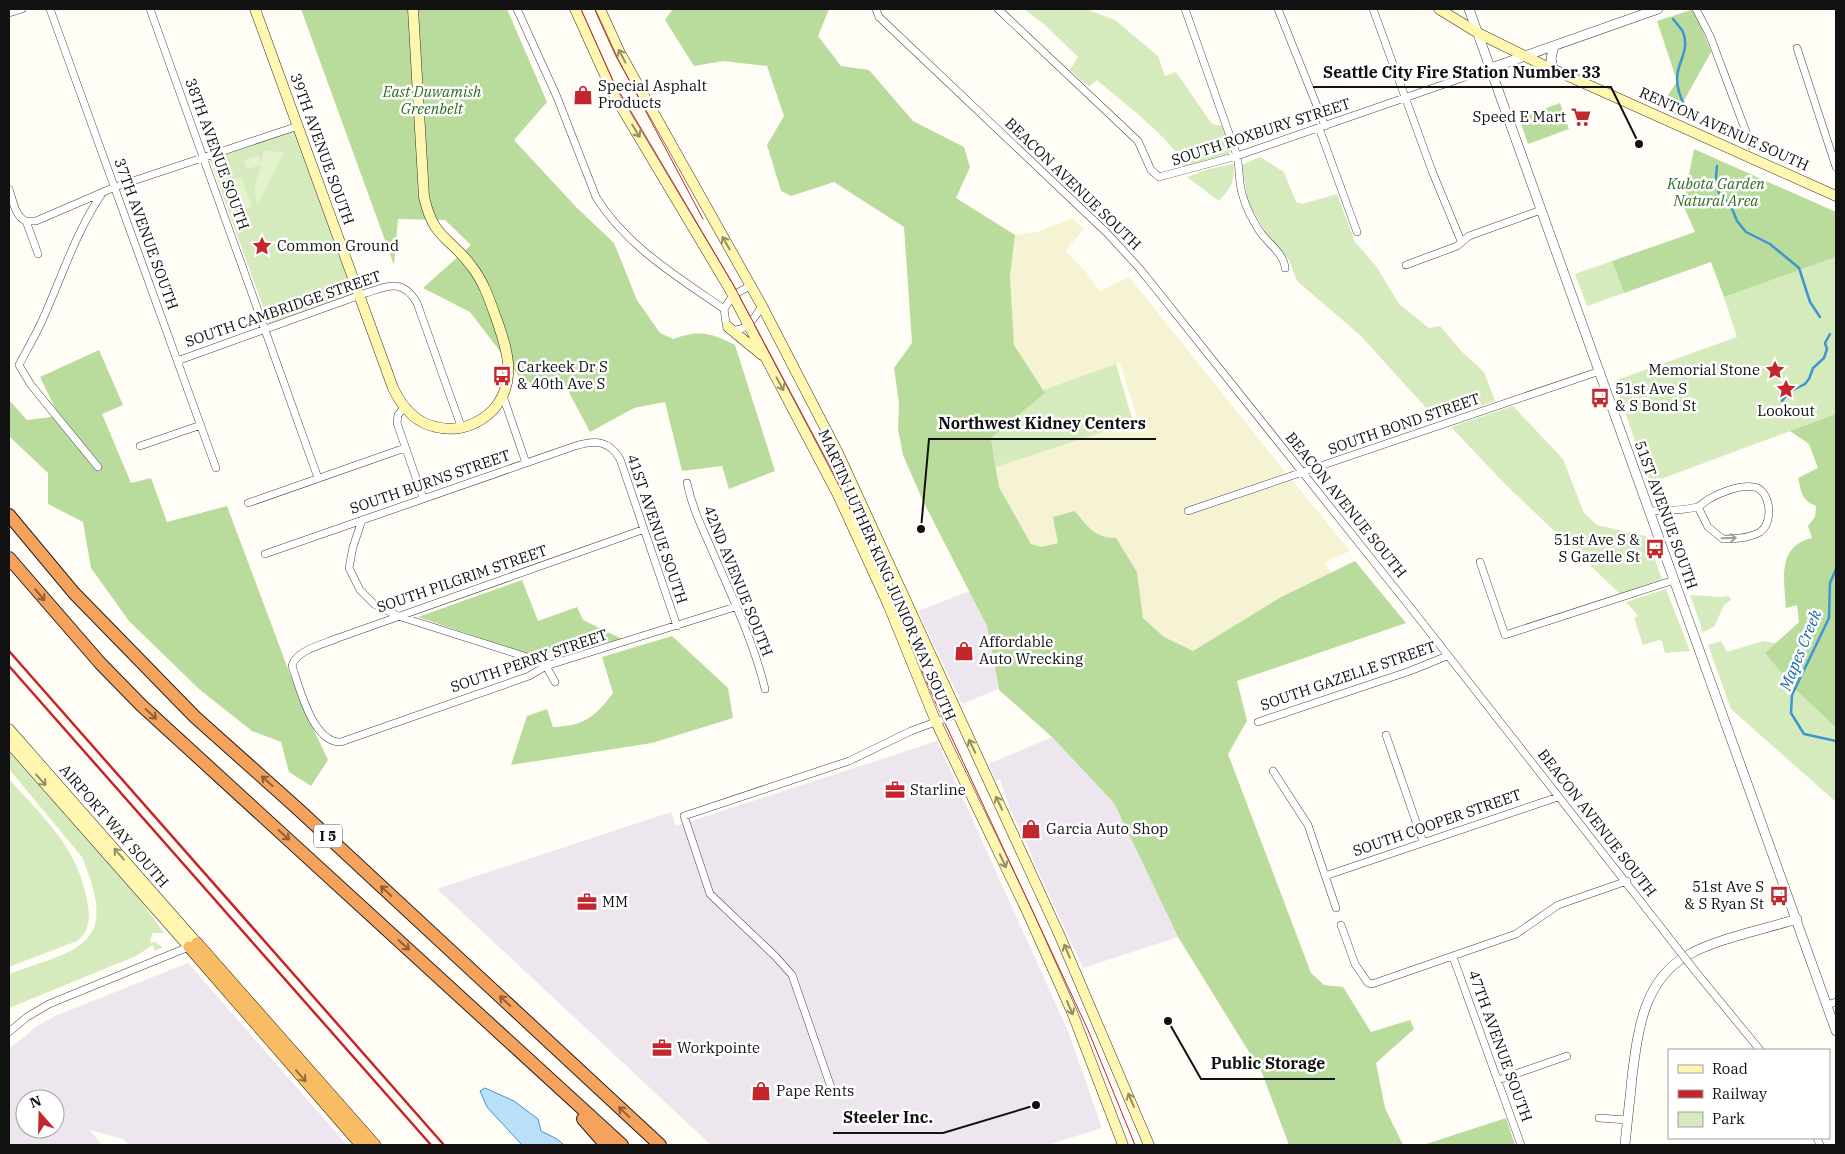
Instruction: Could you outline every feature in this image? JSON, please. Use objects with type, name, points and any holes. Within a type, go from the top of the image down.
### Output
[{"type":"highway","name":"I 5","points":[[9,514],[74,592],[195,717],[305,815],[660,1145]]},
{"type":"highway","name":"I 5","points":[[9,558],[100,663],[141,705],[622,1145]]},
{"type":"highway","points":[[193,945],[361,1145]]},
{"type":"highway","points":[[193,945],[375,1145]]},
{"type":"highway","points":[[531,1061],[606,1145]]},
{"type":"main road","name":"39TH AVENUE SOUTH","points":[[255,9],[380,356],[393,388],[404,407]]},
{"type":"main road","points":[[404,407],[430,426],[462,429],[482,419],[503,396],[509,376],[508,357],[487,294],[465,258],[434,228],[426,208],[413,9]]},
{"type":"main road","name":"MARTIN LUTHER KING JUNIOR WAY SOUTH","points":[[575,9],[614,95],[733,296],[838,494],[888,604],[936,722],[1026,910],[1072,1012],[1123,1145]]},
{"type":"main road","name":"MARTIN LUTHER KING JUNIOR WAY SOUTH","points":[[600,9],[620,52],[762,306],[842,462],[1059,934],[1149,1145]]},
{"type":"main road","name":"RENTON AVENUE SOUTH","points":[[1439,9],[1478,34],[1836,196]]},
{"type":"main road","points":[[728,327],[768,360]]},
{"type":"main road","name":"AIRPORT WAY SOUTH","points":[[9,729],[193,945]]},
{"type":"main road","name":"AIRPORT WAY SOUTH","points":[[9,743],[193,945]]},
{"type":"street","points":[[9,13],[22,9]]},
{"type":"street","name":"37TH AVENUE SOUTH","points":[[50,9],[216,468]]},
{"type":"street","name":"38TH AVENUE SOUTH","points":[[150,9],[318,478]]},
{"type":"street","points":[[516,9],[557,97],[596,197],[604,210],[635,243],[660,264],[724,309],[728,327],[737,330],[749,325],[762,306]]},
{"type":"street","name":"BEACON AVENUE SOUTH","points":[[876,9],[879,17],[1118,244],[1173,308],[1696,972],[1759,1049]]},
{"type":"street","name":"SOUTH ROXBURY STREET","points":[[998,9],[1138,141],[1155,176],[1164,178],[1322,127],[1658,9]]},
{"type":"street","points":[[1185,9],[1237,156],[1245,204],[1258,229],[1283,260],[1285,268]]},
{"type":"street","points":[[1278,9],[1322,127],[1357,232]]},
{"type":"street","points":[[1373,9],[1461,241]]},
{"type":"street","name":"51ST AVENUE SOUTH","points":[[1469,9],[1797,919],[1832,1004],[1836,1031]]},
{"type":"street","points":[[1696,9],[1710,36],[1750,145]]},
{"type":"street","points":[[1553,69],[1551,58],[1554,46]]},
{"type":"street","points":[[1798,48],[1836,167]]},
{"type":"street","points":[[26,221],[36,221],[115,187],[298,126]]},
{"type":"street","points":[[9,189],[18,214],[26,221],[38,254]]},
{"type":"street","points":[[98,467],[31,385],[19,365],[43,319],[64,264],[88,215],[102,192]]},
{"type":"street","points":[[1406,265],[1457,246],[1461,241],[1541,210]]},
{"type":"street","name":"SOUTH CAMBRIDGE STREET","points":[[177,361],[386,286],[399,286],[410,292],[417,303],[462,429]]},
{"type":"street","points":[[724,309],[733,296],[750,286]]},
{"type":"street","name":"SOUTH BOND STREET","points":[[1188,511],[1600,371]]},
{"type":"street","points":[[503,396],[526,463]]},
{"type":"street","points":[[404,407],[396,420],[423,498]]},
{"type":"street","points":[[140,446],[201,425]]},
{"type":"street","name":"SOUTH BURNS STREET","points":[[264,554],[583,444],[606,444]]},
{"type":"street","name":"41ST AVENUE SOUTH","points":[[606,444],[613,449],[620,459],[642,530],[677,626]]},
{"type":"street","points":[[248,503],[405,448]]},
{"type":"street","name":"42ND AVENUE SOUTH","points":[[688,483],[699,526],[713,553],[756,659],[765,689]]},
{"type":"street","points":[[1650,511],[1698,507],[1709,499],[1728,491],[1756,488],[1766,499],[1770,517],[1767,526],[1760,532],[1723,539],[1708,528],[1698,507]]},
{"type":"street","points":[[362,520],[350,556],[351,574],[365,597],[374,604],[398,616],[530,658],[546,666],[554,682]]},
{"type":"street","name":"SOUTH PILGRIM STREET","points":[[332,742],[326,739],[313,721],[292,666],[294,661],[316,647],[398,616],[642,530]]},
{"type":"street","points":[[1480,562],[1505,635],[1674,580]]},
{"type":"street","name":"SOUTH PERRY STREET","points":[[332,742],[341,742],[529,676],[546,666],[735,608]]},
{"type":"street","name":"SOUTH GAZELLE STREET","points":[[1258,722],[1410,671],[1447,656]]},
{"type":"street","points":[[833,1093],[792,975],[775,956],[710,894],[684,816],[849,761],[910,731],[957,714]]},
{"type":"street","points":[[1386,735],[1423,842]]},
{"type":"street","points":[[1273,771],[1308,825],[1336,908]]},
{"type":"street","name":"SOUTH COOPER STREET","points":[[1325,876],[1558,797]]},
{"type":"street","points":[[1341,924],[1355,964],[1368,983],[1372,984],[1516,934],[1559,904],[1626,881]]},
{"type":"street","points":[[1625,1145],[1639,1025],[1649,998],[1661,980],[1678,963],[1700,949],[1797,919]]},
{"type":"street","points":[[9,1032],[27,1017],[49,1004],[193,945]]},
{"type":"street","name":"47TH AVENUE SOUTH","points":[[1453,957],[1521,1145]]},
{"type":"street","points":[[1498,1080],[1566,1056]]},
{"type":"street","points":[[1599,1118],[1627,1120]]},
{"type":"shaded area","points":[[1072,218],[1084,229],[1065,251],[1085,271],[1100,291],[1129,277],[1286,473],[1187,508],[1189,515],[1292,480],[1350,551],[1324,562],[1331,573],[1281,597],[1193,651],[1164,637],[1143,618],[1137,572],[1116,539],[1102,538],[1088,527],[1075,511],[1056,533],[1059,543],[1041,547],[1031,544],[999,487],[996,467],[1138,420],[1120,363],[1043,390],[1014,345],[1010,276],[1015,235],[1037,232]]},
{"type":"shaded area","name":"Affordable Auto Wrecking","points":[[970,591],[987,626],[998,689],[962,704],[918,611]]},
{"type":"shaded area","points":[[1052,737],[1114,803],[1178,937],[1083,968],[1010,809],[1000,779],[996,781],[989,764]]},
{"type":"shaded area","points":[[937,741],[1068,1031],[1102,1128],[1047,1145],[711,1145],[437,889],[671,812],[676,826]]},
{"type":"shaded area","points":[[188,963],[347,1145],[129,1145],[123,1139],[90,1130],[102,1145],[9,1145],[9,1049],[37,1026],[55,1016]]},
{"type":"green space","name":"East Duwamish Greenbelt","points":[[301,9],[507,9],[547,102],[514,140],[577,208],[614,243],[637,300],[660,333],[673,339],[690,334],[711,335],[735,345],[775,471],[729,489],[722,466],[682,471],[665,402],[634,408],[590,432],[564,383],[524,383],[470,312],[423,288],[471,245],[445,220],[398,219],[394,265]]},
{"type":"green space","points":[[673,9],[829,9],[818,36],[841,66],[869,70],[913,121],[964,147],[970,167],[956,198],[1015,235],[1010,276],[1014,345],[1045,393],[991,438],[999,487],[1031,544],[1041,547],[1058,543],[1053,517],[1075,511],[1088,527],[1097,534],[1116,538],[1137,572],[1143,618],[1164,637],[1193,651],[1281,597],[1355,561],[1406,623],[1237,681],[1247,721],[1228,754],[1311,973],[1324,985],[1343,987],[1371,1032],[1410,1020],[1414,1029],[1376,1063],[1385,1108],[1403,1145],[1289,1145],[1262,1073],[1178,937],[1114,803],[1052,737],[999,690],[987,626],[923,501],[903,455],[898,429],[899,404],[894,368],[912,343],[904,227],[834,182],[791,196],[781,191],[767,145],[784,116],[767,66],[723,61],[694,66],[665,20]]},
{"type":"green space","points":[[1024,9],[1086,9],[1115,20],[1158,56],[1165,76],[1176,72],[1212,124],[1222,126],[1231,149],[1228,156],[1184,168],[1180,158],[1160,134],[1097,80],[1089,87],[1070,70],[1078,57],[1045,25]]},
{"type":"green space","points":[[1694,9],[1711,52],[1676,115],[1660,108],[1677,81],[1657,21]]},
{"type":"green space","points":[[1560,103],[1569,129],[1528,144],[1519,118]]},
{"type":"green space","points":[[299,129],[360,295],[271,329],[209,157]]},
{"type":"green space","name":"Kubota Garden Natural Area","points":[[1694,149],[1836,212],[1836,257],[1724,297],[1711,262],[1624,293],[1612,261],[1695,232],[1683,205]]},
{"type":"green space","points":[[264,151],[284,152],[258,204],[255,190],[261,165],[247,169],[244,160],[259,156],[261,163]]},
{"type":"green space","points":[[1260,157],[1284,172],[1296,202],[1302,204],[1337,194],[1355,242],[1376,266],[1399,304],[1429,328],[1440,326],[1461,351],[1484,372],[1495,401],[1437,420],[1361,336],[1297,281],[1289,260],[1266,233],[1248,202],[1242,165]]},
{"type":"green space","points":[[1233,164],[1233,180],[1219,201],[1187,177],[1209,169]]},
{"type":"green space","points":[[241,177],[252,207],[239,212],[227,182]]},
{"type":"green space","points":[[1836,257],[1836,414],[1650,483],[1614,381],[1737,337],[1724,297]]},
{"type":"green space","points":[[1612,261],[1624,293],[1587,306],[1575,274]]},
{"type":"green space","points":[[99,350],[123,405],[102,414],[131,483],[151,478],[167,522],[227,506],[300,701],[328,760],[311,786],[289,772],[281,742],[252,731],[199,689],[129,621],[91,568],[83,522],[48,504],[48,473],[9,436],[9,400],[27,420],[59,416],[40,377]]},
{"type":"green space","points":[[1116,364],[1133,422],[996,467],[991,438],[1045,393],[1043,390]]},
{"type":"green space","points":[[1513,406],[1563,459],[1584,513],[1597,525],[1646,536],[1662,579],[1620,594],[1504,483],[1451,427]]},
{"type":"green space","points":[[1836,414],[1836,728],[1793,687],[1765,653],[1799,622],[1797,605],[1786,608],[1785,565],[1793,548],[1801,542],[1812,538],[1808,526],[1815,517],[1816,506],[1807,501],[1801,492],[1798,478],[1818,468],[1809,444],[1790,431]]},
{"type":"green space","points":[[522,580],[538,621],[577,607],[583,620],[622,639],[573,650],[528,654],[418,617]]},
{"type":"green space","points":[[1666,589],[1690,651],[1665,653],[1662,641],[1659,640],[1643,645],[1634,618],[1638,616],[1626,602]]},
{"type":"green space","points":[[1690,595],[1729,596],[1731,600],[1724,605],[1714,627],[1703,632]]},
{"type":"green space","points":[[672,636],[728,688],[733,718],[652,743],[511,765],[527,716],[547,709],[553,727],[573,725],[588,719],[613,693],[602,657]]},
{"type":"green space","points":[[1721,641],[1727,652],[1763,641],[1776,643],[1765,653],[1793,687],[1836,728],[1836,802],[1731,709],[1708,645]]},
{"type":"green space","points":[[9,750],[141,901],[164,933],[152,933],[150,943],[155,942],[163,947],[155,951],[153,945],[136,956],[9,1008],[9,974],[74,949],[87,939],[94,926],[96,909],[92,887],[82,857],[9,769]]},
{"type":"green space","points":[[9,779],[46,820],[76,864],[87,900],[89,917],[85,932],[77,941],[9,967]]},
{"type":"green space","points":[[1506,1118],[1515,1145],[1423,1145]]},
{"type":"water","points":[[485,1088],[514,1101],[538,1119],[541,1131],[564,1145],[522,1145],[487,1107],[480,1091]]},
{"type":"waterway","name":"Mapes Creek","points":[[1673,19],[1685,37],[1685,48],[1677,80],[1679,94],[1685,106]]},
{"type":"waterway","name":"Mapes Creek","points":[[1717,166],[1716,177],[1719,193],[1731,206],[1737,221],[1746,232],[1770,244],[1799,268],[1810,302],[1820,317]]},
{"type":"waterway","points":[[1782,401],[1789,392],[1805,384],[1809,379],[1813,368],[1824,358],[1827,349],[1825,343],[1830,334]]},
{"type":"waterway","name":"Mapes Creek","points":[[1836,569],[1830,583],[1829,618],[1792,695],[1791,713],[1804,734],[1836,741]]},
{"type":"tram line","points":[[581,9],[613,81],[733,284],[835,476],[884,582],[937,706],[1088,1030],[1135,1145]]},
{"type":"tram line","points":[[595,9],[618,59],[703,219]]},
{"type":"railway","points":[[9,651],[444,1145]]},
{"type":"railway","points":[[9,666],[431,1145]]},
{"type":"place","name":"Special Asphalt Products","points":[[583,95]]},
{"type":"place","name":"Speed E Mart","points":[[1581,117]]},
{"type":"place","name":"Seattle City Fire Station Number 33","points":[[1639,144]]},
{"type":"place","name":"Common Ground","points":[[262,246]]},
{"type":"place","name":"Memorial Stone","points":[[1775,370]]},
{"type":"place","name":"Carkeek Dr S & 40th Ave S","points":[[502,376]]},
{"type":"place","name":"Lookout","points":[[1786,389]]},
{"type":"place","name":"51st Ave S & S Bond St","points":[[1600,398]]},
{"type":"place","name":"Northwest Kidney Centers","points":[[921,529]]},
{"type":"place","name":"51st Ave S & S Gazelle St","points":[[1655,549]]},
{"type":"place","name":"Affordable Auto Wrecking","points":[[964,651]]},
{"type":"place","name":"Starline","points":[[895,790]]},
{"type":"place","name":"Garcia Auto Shop","points":[[1031,829]]},
{"type":"place","name":"51st Ave S & S Ryan St","points":[[1779,896]]},
{"type":"place","name":"MM","points":[[587,902]]},
{"type":"place","name":"Public Storage","points":[[1168,1021]]},
{"type":"place","name":"Workpointe","points":[[662,1048]]},
{"type":"place","name":"Pape Rents","points":[[761,1091]]},
{"type":"place","name":"Steeler Inc.","points":[[1036,1105]]}]
